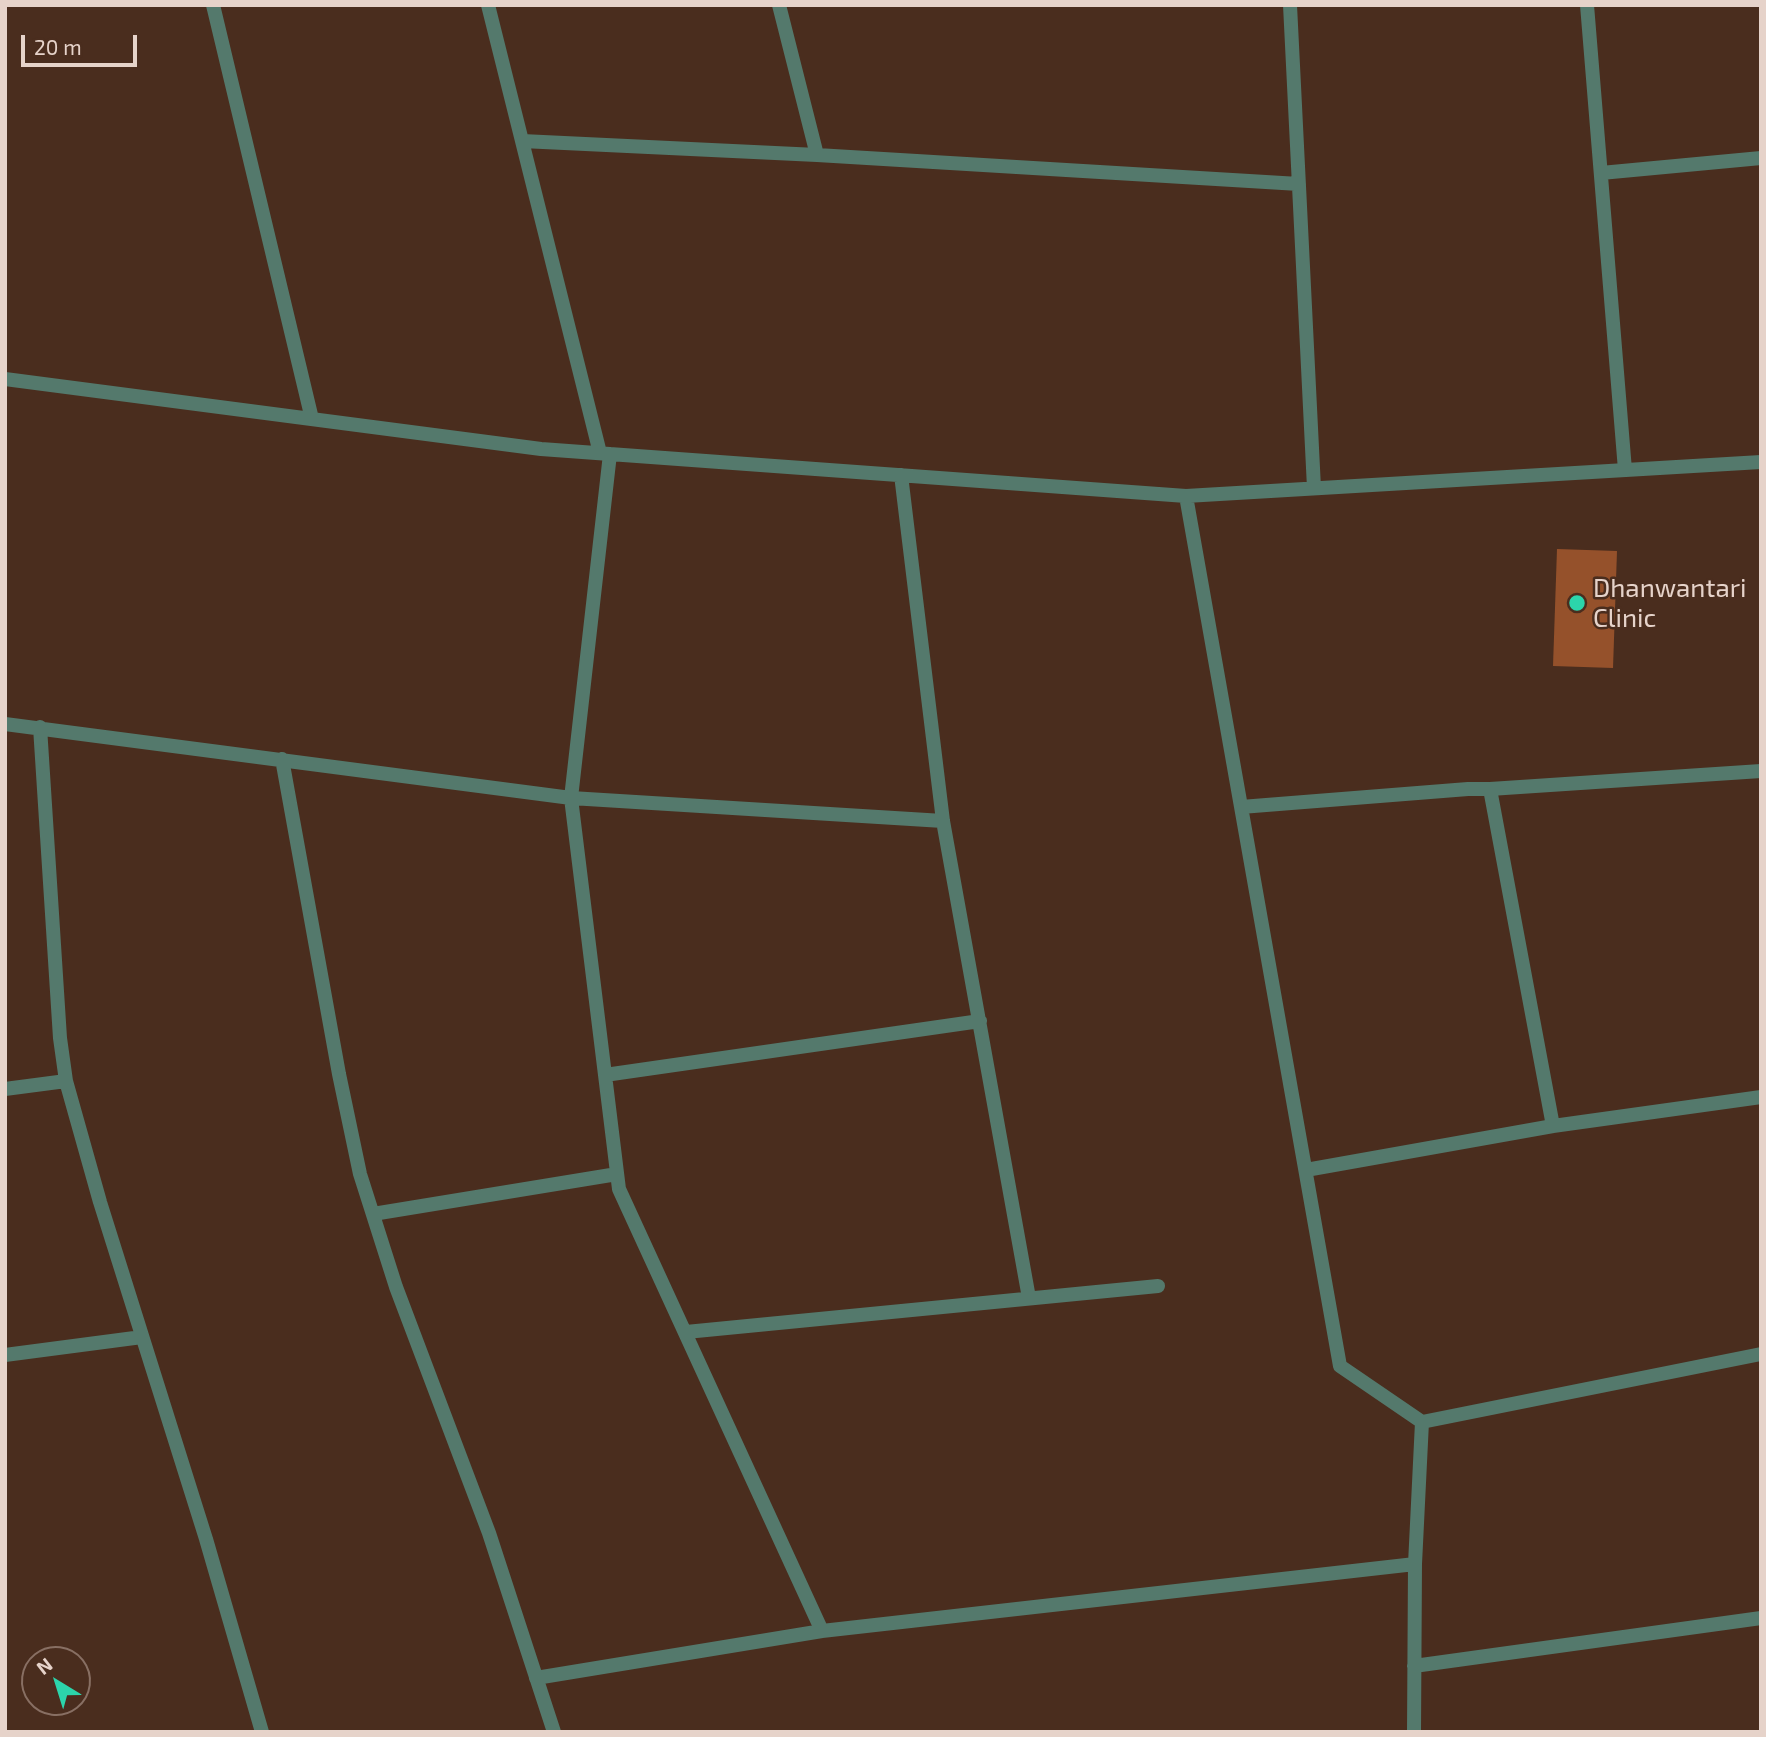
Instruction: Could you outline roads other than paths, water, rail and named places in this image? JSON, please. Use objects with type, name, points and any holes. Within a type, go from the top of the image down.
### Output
[{"type":"street","points":[[213,5],[312,419]]},
{"type":"street","points":[[488,5],[605,454],[570,799],[619,1189],[822,1631]]},
{"type":"street","points":[[779,5],[817,156]]},
{"type":"street","points":[[1290,5],[1314,488]]},
{"type":"street","points":[[1587,5],[1625,470]]},
{"type":"street","points":[[522,141],[1299,184]]},
{"type":"street","points":[[1601,173],[1761,158]]},
{"type":"street","points":[[5,379],[541,449],[1186,496],[1761,461]]},
{"type":"street","points":[[901,475],[943,821],[1029,1298]]},
{"type":"street","points":[[1186,496],[1340,1366],[1422,1422],[1761,1354]]},
{"type":"street","points":[[5,723],[570,799],[943,821]]},
{"type":"street","points":[[40,727],[60,1038],[66,1081],[262,1732]]},
{"type":"street","points":[[282,760],[339,1074],[360,1174],[396,1287],[489,1533],[554,1732]]},
{"type":"street","points":[[1241,807],[1468,789],[1761,771]]},
{"type":"street","points":[[1490,789],[1553,1126]]},
{"type":"street","points":[[605,1075],[980,1021]]},
{"type":"street","points":[[5,1089],[66,1081]]},
{"type":"street","points":[[1306,1170],[1553,1126],[1761,1097]]},
{"type":"street","points":[[373,1214],[617,1174]]},
{"type":"street","points":[[686,1332],[1158,1286]]},
{"type":"street","points":[[5,1355],[142,1337]]},
{"type":"street","points":[[1414,1732],[1415,1564],[1422,1422]]},
{"type":"street","points":[[536,1678],[822,1631],[1415,1564]]},
{"type":"street","points":[[1414,1666],[1761,1618]]},
{"type":"place","name":"Dhanwantari Clinic","points":[[1577,603]]}]
